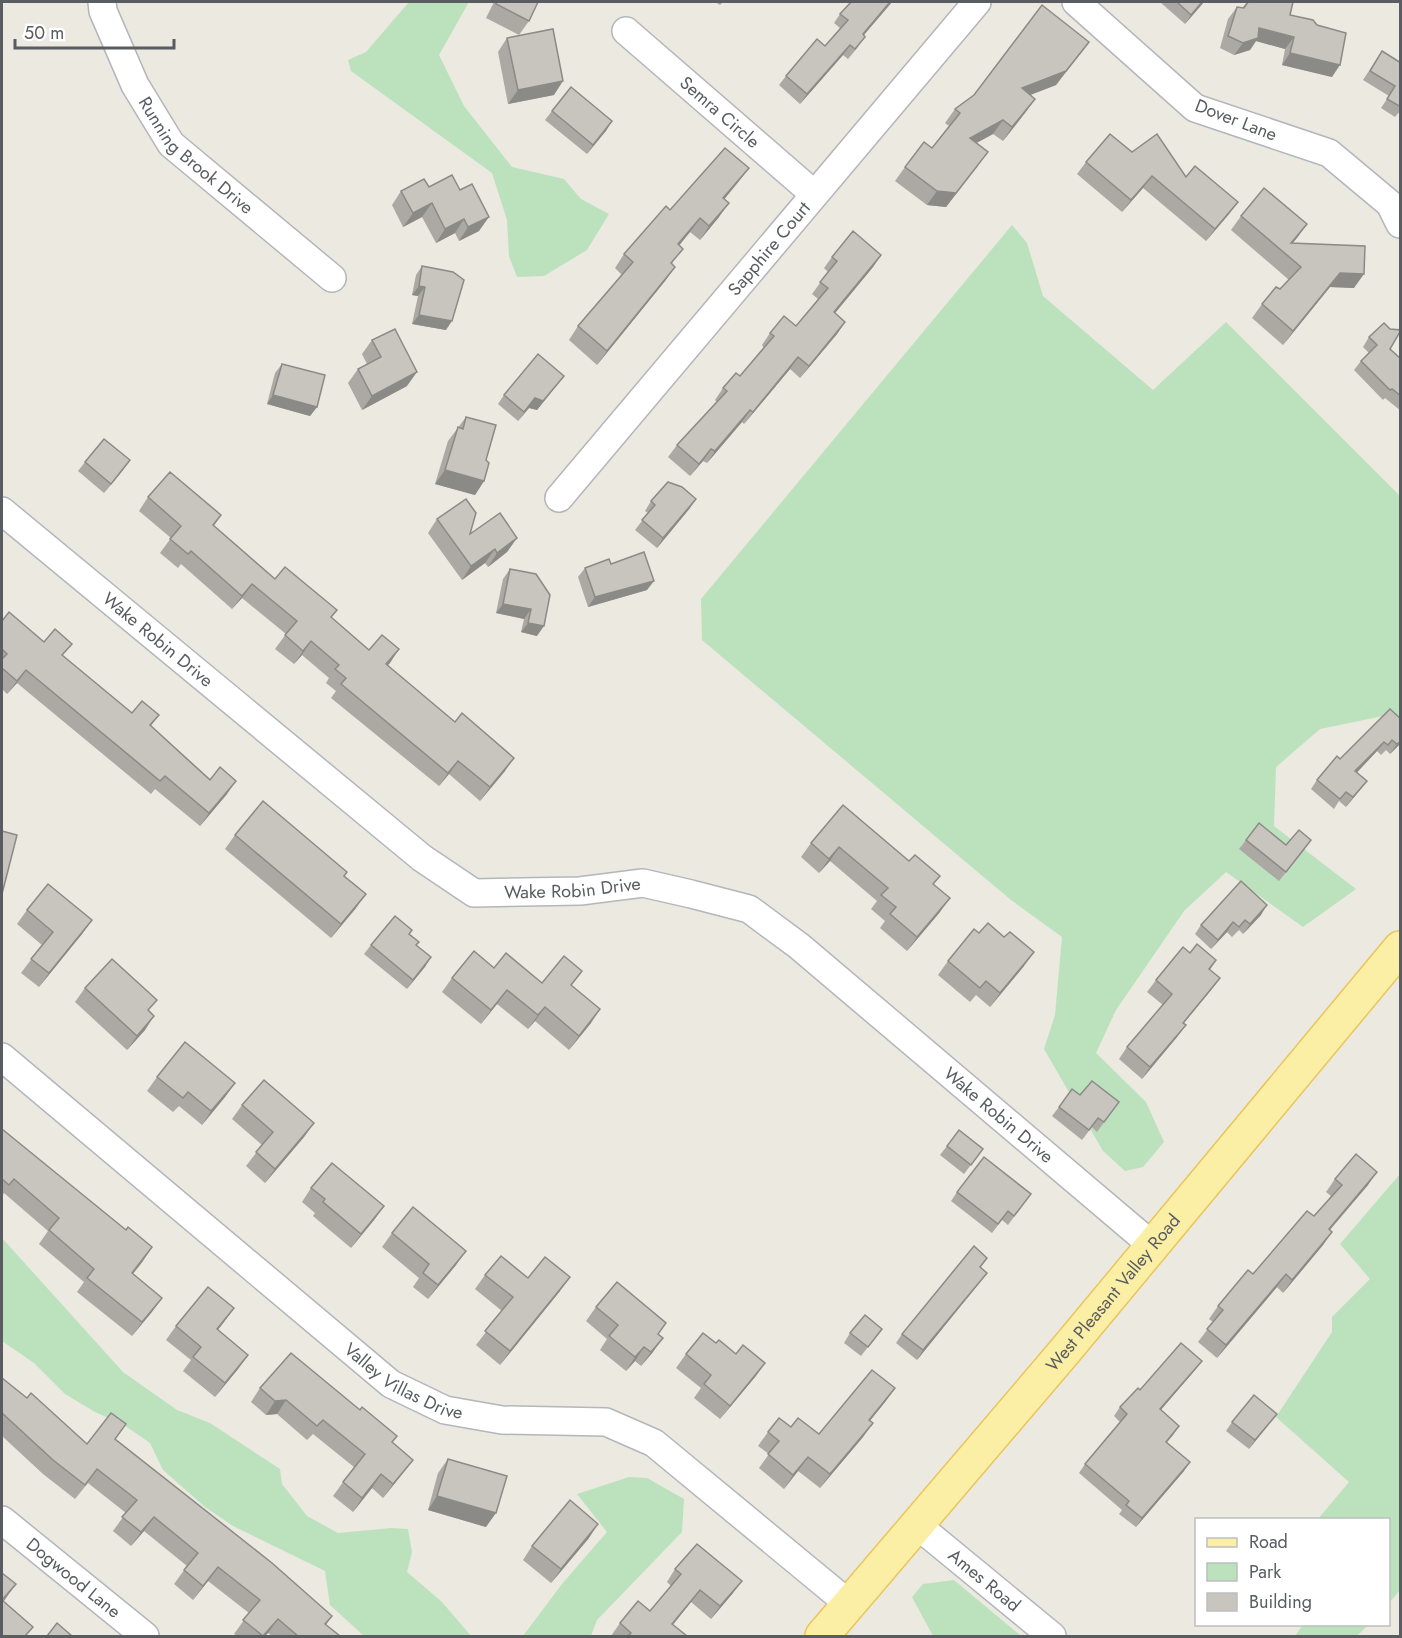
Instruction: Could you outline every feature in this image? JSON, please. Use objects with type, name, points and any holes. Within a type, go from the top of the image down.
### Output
[{"type":"main road","name":"West Pleasant Valley Road","points":[[822,1636],[1153,1246],[1401,948]]},
{"type":"street","name":"Running Brook Drive","points":[[102,2],[103,11],[135,85],[171,144],[332,278]]},
{"type":"street","name":"Sapphire Court","points":[[559,498],[977,2]]},
{"type":"street","name":"Dover Lane","points":[[1076,2],[1195,108],[1329,153],[1390,204],[1401,224]]},
{"type":"street","name":"Semra Circle","points":[[626,31],[814,194]]},
{"type":"street","name":"Wake Robin Drive","points":[[2,511],[422,858],[474,893],[580,891],[643,883],[749,909],[799,946],[1153,1246]]},
{"type":"street","name":"Valley Villas Drive","points":[[2,1057],[391,1384],[444,1410],[502,1420],[606,1422],[654,1443],[849,1604]]},
{"type":"street","name":"Dogwood Lane","points":[[2,1520],[145,1636]]},
{"type":"street","name":"Ames Road","points":[[917,1525],[1052,1636]]},
{"type":"green space","points":[[409,2],[469,2],[439,55],[464,106],[512,167],[564,179],[581,199],[609,214],[587,250],[544,276],[517,277],[509,256],[507,220],[492,173],[351,71],[348,60],[366,52]]},
{"type":"green space","points":[[1012,225],[1027,243],[1043,296],[1153,390],[1226,322],[1400,496],[1400,718],[1393,714],[1320,729],[1276,767],[1274,826],[1356,889],[1303,927],[1226,872],[1184,911],[1116,1010],[1096,1053],[1146,1102],[1164,1142],[1143,1167],[1125,1171],[1103,1151],[1044,1049],[1055,1015],[1062,937],[1011,900],[702,640],[701,599]]},
{"type":"green space","points":[[1400,1174],[1400,1590],[1390,1602],[1390,1518],[1319,1518],[1349,1482],[1276,1417],[1332,1332],[1332,1317],[1370,1279],[1340,1244]]},
{"type":"green space","points":[[2,1238],[123,1372],[177,1410],[210,1423],[280,1469],[282,1484],[307,1516],[338,1533],[392,1528],[408,1529],[412,1552],[407,1572],[442,1602],[471,1636],[364,1636],[330,1605],[325,1571],[233,1526],[205,1507],[163,1470],[150,1443],[124,1425],[95,1412],[65,1394],[34,1363],[2,1341]]},
{"type":"green space","points":[[629,1477],[647,1478],[684,1499],[682,1532],[597,1620],[591,1636],[523,1636],[562,1584],[607,1532],[577,1494]]},
{"type":"green space","points":[[954,1580],[1021,1636],[933,1636],[912,1597],[923,1584]]},
{"type":"green space","points":[[1302,1626],[1367,1626],[1357,1636],[1295,1636]]},
{"type":"building","points":[[497,2],[538,2],[529,21],[496,4]]},
{"type":"building","points":[[851,2],[890,2],[863,34],[865,37],[855,49],[850,45],[807,94],[786,76],[817,39],[825,46],[848,20],[840,14]]},
{"type":"building","points":[[1177,2],[1202,2],[1191,15]]},
{"type":"building","points":[[1248,2],[1293,2],[1290,15],[1313,20],[1317,25],[1346,33],[1340,65],[1290,53],[1294,37],[1259,28],[1258,38],[1243,43],[1228,36],[1237,7],[1244,8]]},
{"type":"building","points":[[1042,5],[1089,42],[1066,71],[1022,88],[1035,99],[1012,127],[1003,120],[970,138],[988,152],[956,193],[937,191],[905,167],[924,142],[932,148],[960,113],[955,109],[974,95]]},
{"type":"building","points":[[553,29],[563,81],[518,90],[507,38]]},
{"type":"building","points":[[1382,51],[1401,63],[1401,107],[1387,99],[1395,86],[1370,71]]},
{"type":"building","points":[[571,87],[612,121],[593,145],[552,111]]},
{"type":"building","points":[[1110,134],[1132,152],[1157,134],[1186,177],[1195,166],[1238,202],[1215,229],[1152,176],[1131,200],[1086,162]]},
{"type":"building","points":[[725,148],[749,168],[723,198],[729,203],[709,226],[700,218],[678,244],[683,249],[671,263],[675,267],[607,351],[578,326],[633,262],[624,254],[666,206],[670,210]]},
{"type":"building","points":[[452,175],[460,190],[472,184],[489,217],[468,227],[464,219],[445,229],[432,203],[413,213],[401,191],[424,179],[429,187]]},
{"type":"building","points":[[1264,188],[1307,224],[1291,243],[1365,246],[1364,274],[1340,273],[1293,331],[1262,304],[1276,287],[1280,289],[1301,267],[1241,216]]},
{"type":"building","points":[[853,231],[881,255],[834,312],[845,322],[809,366],[798,357],[753,412],[750,410],[715,451],[711,449],[699,464],[677,445],[727,391],[723,388],[736,373],[740,376],[774,336],[770,333],[784,316],[796,326],[828,288],[820,282],[837,261],[832,257]]},
{"type":"building","points":[[422,266],[453,272],[464,280],[452,321],[419,315],[425,287],[419,286]]},
{"type":"building","points":[[1384,323],[1390,329],[1401,330],[1390,349],[1401,359],[1401,396],[1392,389],[1390,390],[1361,361],[1377,345],[1369,337]]},
{"type":"building","points":[[395,329],[417,372],[372,396],[358,369],[381,357],[372,340]]},
{"type":"building","points":[[538,354],[564,376],[543,401],[535,398],[524,412],[504,395]]},
{"type":"building","points":[[282,364],[325,375],[317,407],[273,395]]},
{"type":"building","points":[[466,417],[496,425],[486,460],[489,463],[484,481],[445,470],[458,427],[463,429]]},
{"type":"building","points":[[104,439],[130,460],[111,484],[85,462]]},
{"type":"building","points":[[170,472],[221,515],[213,525],[275,579],[285,567],[337,610],[331,617],[369,650],[382,635],[399,649],[386,664],[455,722],[462,713],[514,758],[490,787],[458,761],[448,773],[341,684],[346,678],[335,669],[339,665],[311,641],[303,651],[285,635],[297,621],[252,584],[242,596],[191,551],[188,554],[170,539],[181,526],[148,497]]},
{"type":"building","points":[[668,482],[682,487],[696,499],[663,538],[642,520],[655,505],[651,501]]},
{"type":"building","points":[[466,499],[476,513],[470,534],[500,513],[517,538],[497,553],[495,549],[471,566],[437,519]]},
{"type":"building","points":[[644,552],[654,581],[595,597],[585,568],[609,559],[611,564]]},
{"type":"building","points":[[510,569],[536,574],[550,595],[544,626],[528,623],[531,609],[503,604]]},
{"type":"building","points":[[9,612],[44,642],[55,629],[72,644],[62,655],[132,713],[142,701],[159,715],[150,725],[210,780],[220,767],[236,781],[209,813],[165,776],[160,781],[26,670],[17,681],[2,668],[2,659],[7,654],[2,649],[2,621]]},
{"type":"building","points":[[1390,709],[1401,719],[1401,741],[1397,744],[1392,740],[1388,745],[1384,742],[1355,771],[1367,781],[1353,797],[1346,792],[1340,799],[1317,780],[1337,756],[1340,759]]},
{"type":"building","points":[[263,801],[347,872],[344,876],[366,894],[341,924],[235,835]]},
{"type":"building","points":[[843,805],[909,861],[915,855],[940,876],[933,884],[950,898],[917,937],[890,914],[896,907],[881,895],[888,888],[839,847],[829,859],[811,843]]},
{"type":"building","points":[[1259,823],[1286,845],[1299,830],[1311,840],[1286,872],[1246,840]]},
{"type":"building","points":[[2,831],[17,835],[2,894]]},
{"type":"building","points":[[1241,881],[1267,905],[1250,924],[1245,920],[1239,927],[1233,922],[1218,940],[1201,925]]},
{"type":"building","points":[[48,884],[92,920],[49,973],[31,959],[53,932],[27,910]]},
{"type":"building","points":[[395,916],[412,930],[409,934],[419,942],[416,945],[431,957],[413,980],[371,945]]},
{"type":"building","points":[[988,923],[1004,937],[1010,932],[1034,952],[1000,993],[986,981],[980,988],[948,961],[974,929],[979,933]]},
{"type":"building","points":[[1197,944],[1216,960],[1209,969],[1220,978],[1183,1023],[1186,1025],[1150,1067],[1127,1047],[1172,994],[1156,980],[1183,947],[1190,953]]},
{"type":"building","points":[[474,951],[494,968],[506,953],[542,983],[564,956],[582,971],[571,985],[600,1009],[579,1036],[545,1007],[538,1015],[507,990],[491,1010],[452,978]]},
{"type":"building","points":[[112,959],[157,1000],[148,1010],[154,1016],[137,1036],[85,988]]},
{"type":"building","points":[[185,1042],[235,1083],[211,1111],[188,1092],[183,1098],[157,1077]]},
{"type":"building","points":[[264,1080],[314,1123],[275,1169],[256,1152],[273,1132],[242,1105]]},
{"type":"building","points":[[1092,1081],[1119,1102],[1104,1122],[1098,1118],[1089,1130],[1059,1107],[1072,1089],[1080,1095]]},
{"type":"building","points":[[2,1129],[126,1230],[128,1227],[152,1247],[132,1273],[162,1298],[142,1322],[87,1278],[94,1269],[49,1230],[59,1218],[14,1179],[9,1185],[2,1179]]},
{"type":"building","points":[[959,1130],[983,1149],[971,1165],[947,1146]]},
{"type":"building","points":[[1356,1154],[1377,1172],[1329,1229],[1332,1232],[1292,1280],[1286,1274],[1226,1345],[1207,1329],[1223,1310],[1218,1306],[1248,1270],[1253,1274],[1307,1211],[1314,1216],[1342,1185],[1335,1179]]},
{"type":"building","points":[[984,1157],[1031,1194],[1014,1216],[1008,1211],[998,1224],[957,1192]]},
{"type":"building","points":[[332,1163],[384,1206],[361,1234],[323,1202],[325,1199],[311,1188]]},
{"type":"building","points":[[413,1207],[466,1251],[438,1285],[423,1273],[429,1264],[392,1233]]},
{"type":"building","points":[[974,1246],[987,1258],[980,1267],[987,1273],[923,1350],[902,1334]]},
{"type":"building","points":[[501,1256],[528,1278],[545,1257],[570,1277],[510,1351],[485,1331],[513,1297],[485,1275]]},
{"type":"building","points":[[617,1282],[666,1323],[658,1334],[663,1338],[651,1352],[644,1347],[635,1357],[609,1336],[618,1325],[596,1307]]},
{"type":"building","points":[[208,1287],[234,1308],[217,1329],[248,1355],[225,1383],[193,1357],[201,1347],[176,1326]]},
{"type":"building","points":[[865,1315],[882,1329],[868,1347],[850,1333]]},
{"type":"building","points":[[703,1333],[716,1343],[719,1340],[736,1354],[743,1345],[765,1363],[730,1406],[704,1384],[711,1375],[686,1354]]},
{"type":"building","points":[[1181,1343],[1202,1361],[1160,1409],[1179,1426],[1166,1442],[1190,1462],[1142,1518],[1126,1505],[1129,1501],[1085,1464],[1127,1414],[1120,1407],[1138,1388],[1140,1390]]},
{"type":"building","points":[[291,1353],[360,1410],[362,1407],[397,1436],[392,1442],[413,1460],[393,1484],[381,1474],[362,1498],[343,1482],[365,1454],[323,1420],[317,1426],[286,1400],[275,1401],[260,1388]]},
{"type":"building","points":[[872,1370],[895,1388],[869,1420],[873,1423],[830,1474],[808,1457],[793,1475],[768,1454],[779,1441],[768,1432],[779,1418],[791,1427],[798,1418],[819,1434]]},
{"type":"building","points":[[2,1378],[27,1398],[31,1393],[87,1444],[111,1413],[126,1424],[115,1439],[272,1563],[332,1616],[325,1624],[340,1636],[298,1636],[278,1619],[263,1636],[243,1620],[260,1600],[218,1567],[203,1586],[184,1570],[198,1553],[154,1517],[141,1532],[122,1517],[137,1500],[97,1469],[85,1485],[53,1460],[2,1413]]},
{"type":"building","points":[[1254,1395],[1277,1414],[1255,1440],[1232,1422]]},
{"type":"building","points":[[448,1459],[507,1476],[496,1513],[437,1496]]},
{"type":"building","points":[[570,1500],[598,1524],[561,1569],[532,1546]]},
{"type":"building","points":[[697,1544],[742,1581],[720,1606],[700,1590],[672,1624],[687,1636],[628,1636],[631,1633],[620,1623],[638,1601],[650,1611],[681,1574],[675,1569]]},
{"type":"building","points":[[2,1573],[16,1584],[2,1600]]},
{"type":"building","points":[[2,1600],[33,1627],[25,1636],[2,1636]]},
{"type":"building","points":[[57,1623],[72,1636],[47,1636]]}]
